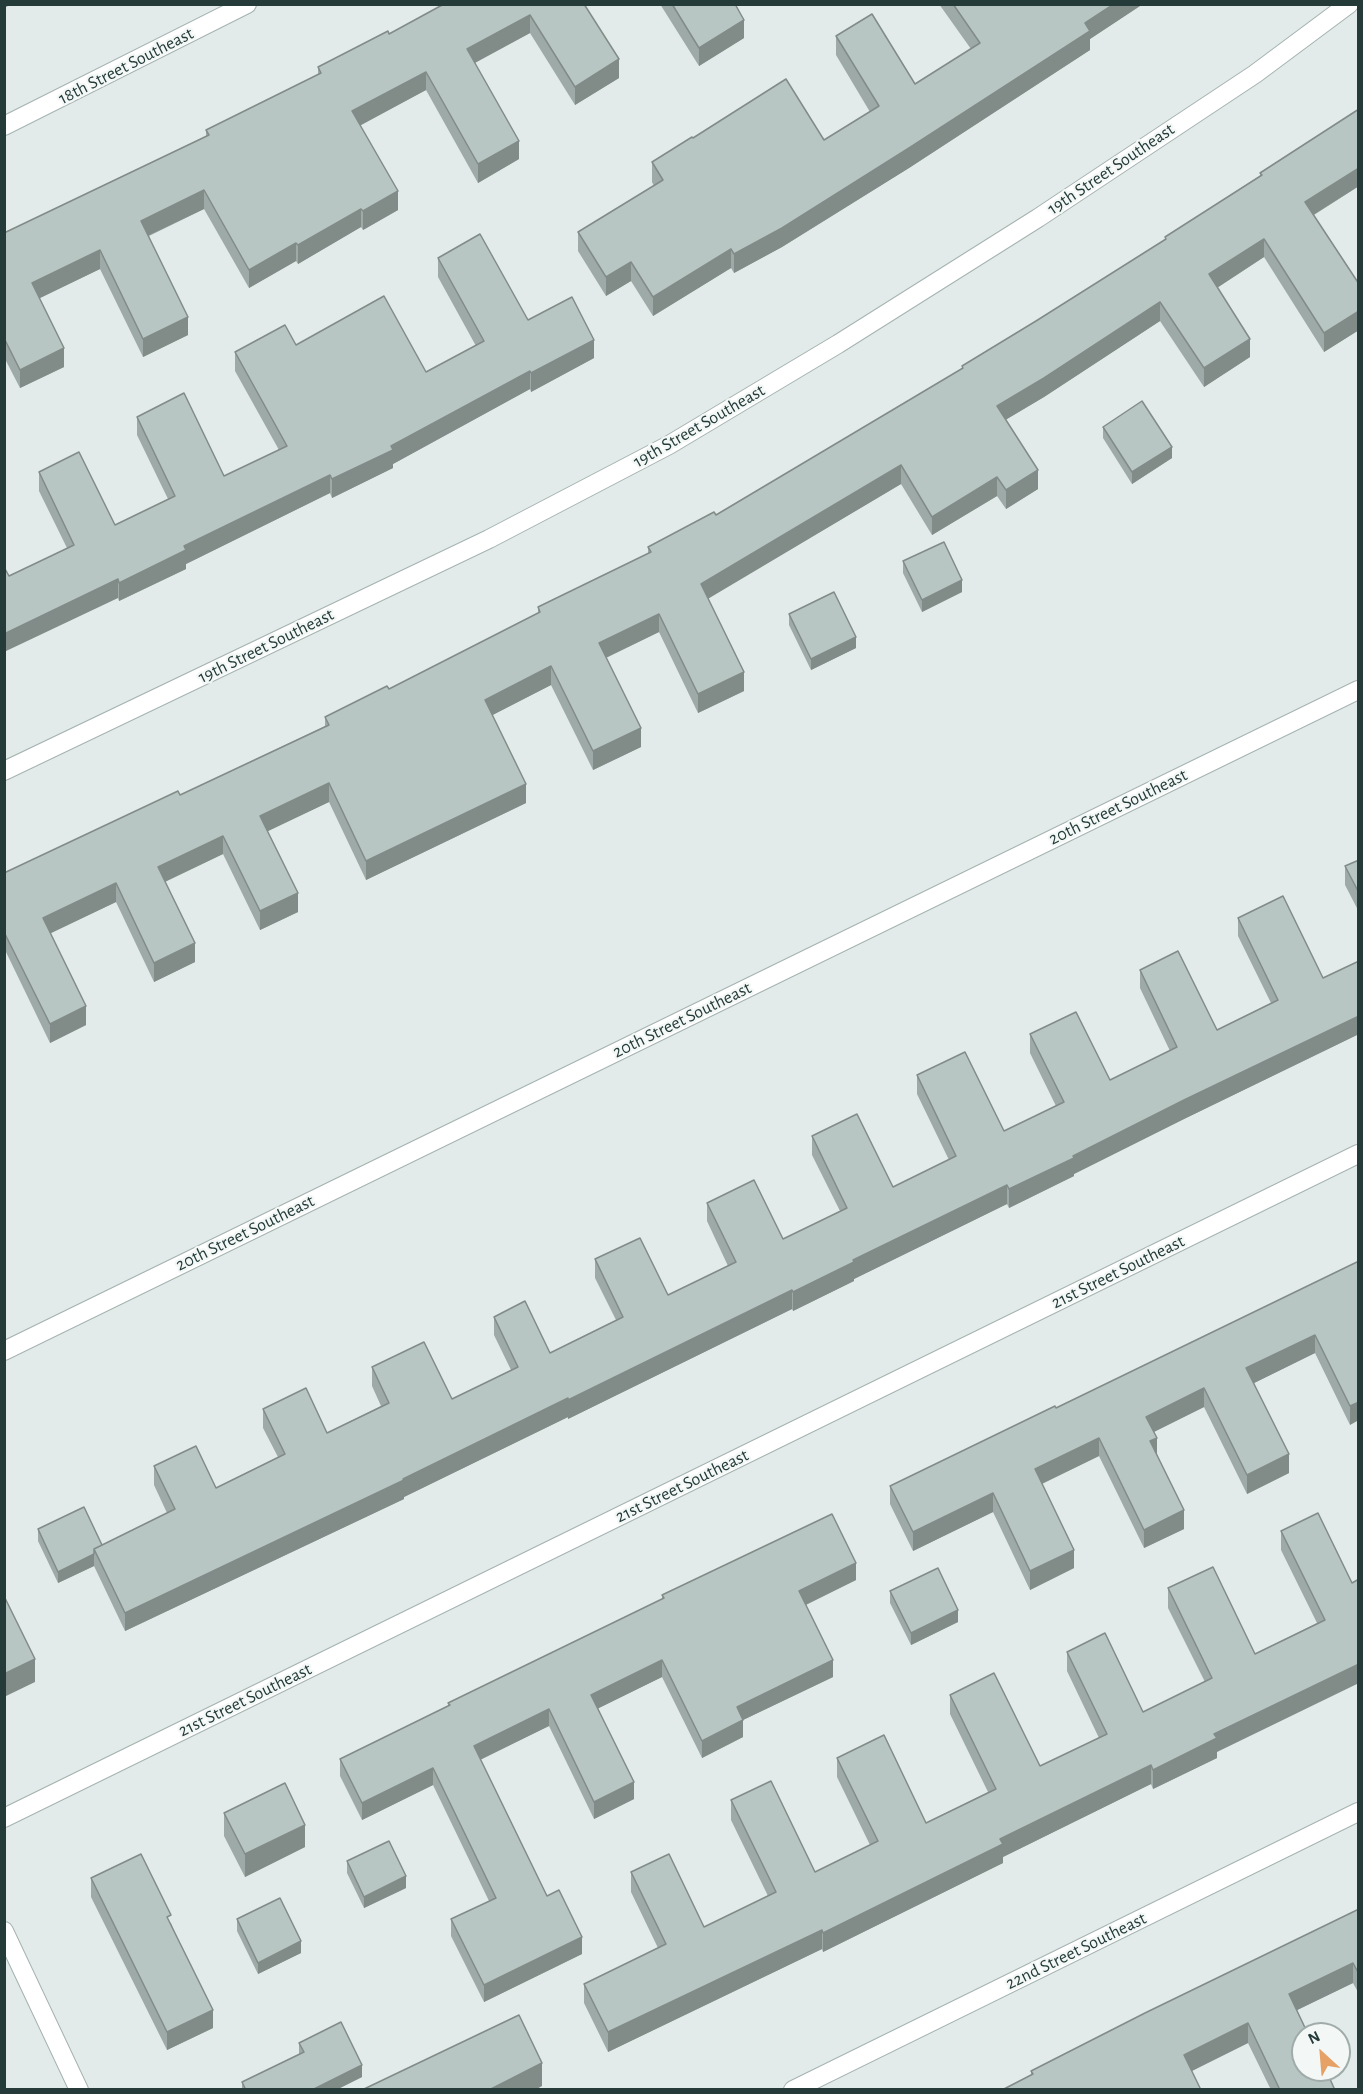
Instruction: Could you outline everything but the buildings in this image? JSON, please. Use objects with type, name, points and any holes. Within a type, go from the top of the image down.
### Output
[{"type":"street","name":"18th Street Southeast","points":[[4,126],[247,4]]},
{"type":"street","name":"19th Street Southeast","points":[[4,771],[478,544],[669,445],[838,344],[1038,218],[1255,74],[1349,4]]},
{"type":"street","name":"20th Street Southeast","points":[[4,1351],[1359,690]]},
{"type":"street","name":"21st Street Southeast","points":[[4,1818],[1359,1154]]},
{"type":"street","name":"22nd Street Southeast","points":[[793,2090],[1359,1812]]},
{"type":"street","points":[[4,1931],[79,2090]]}]
